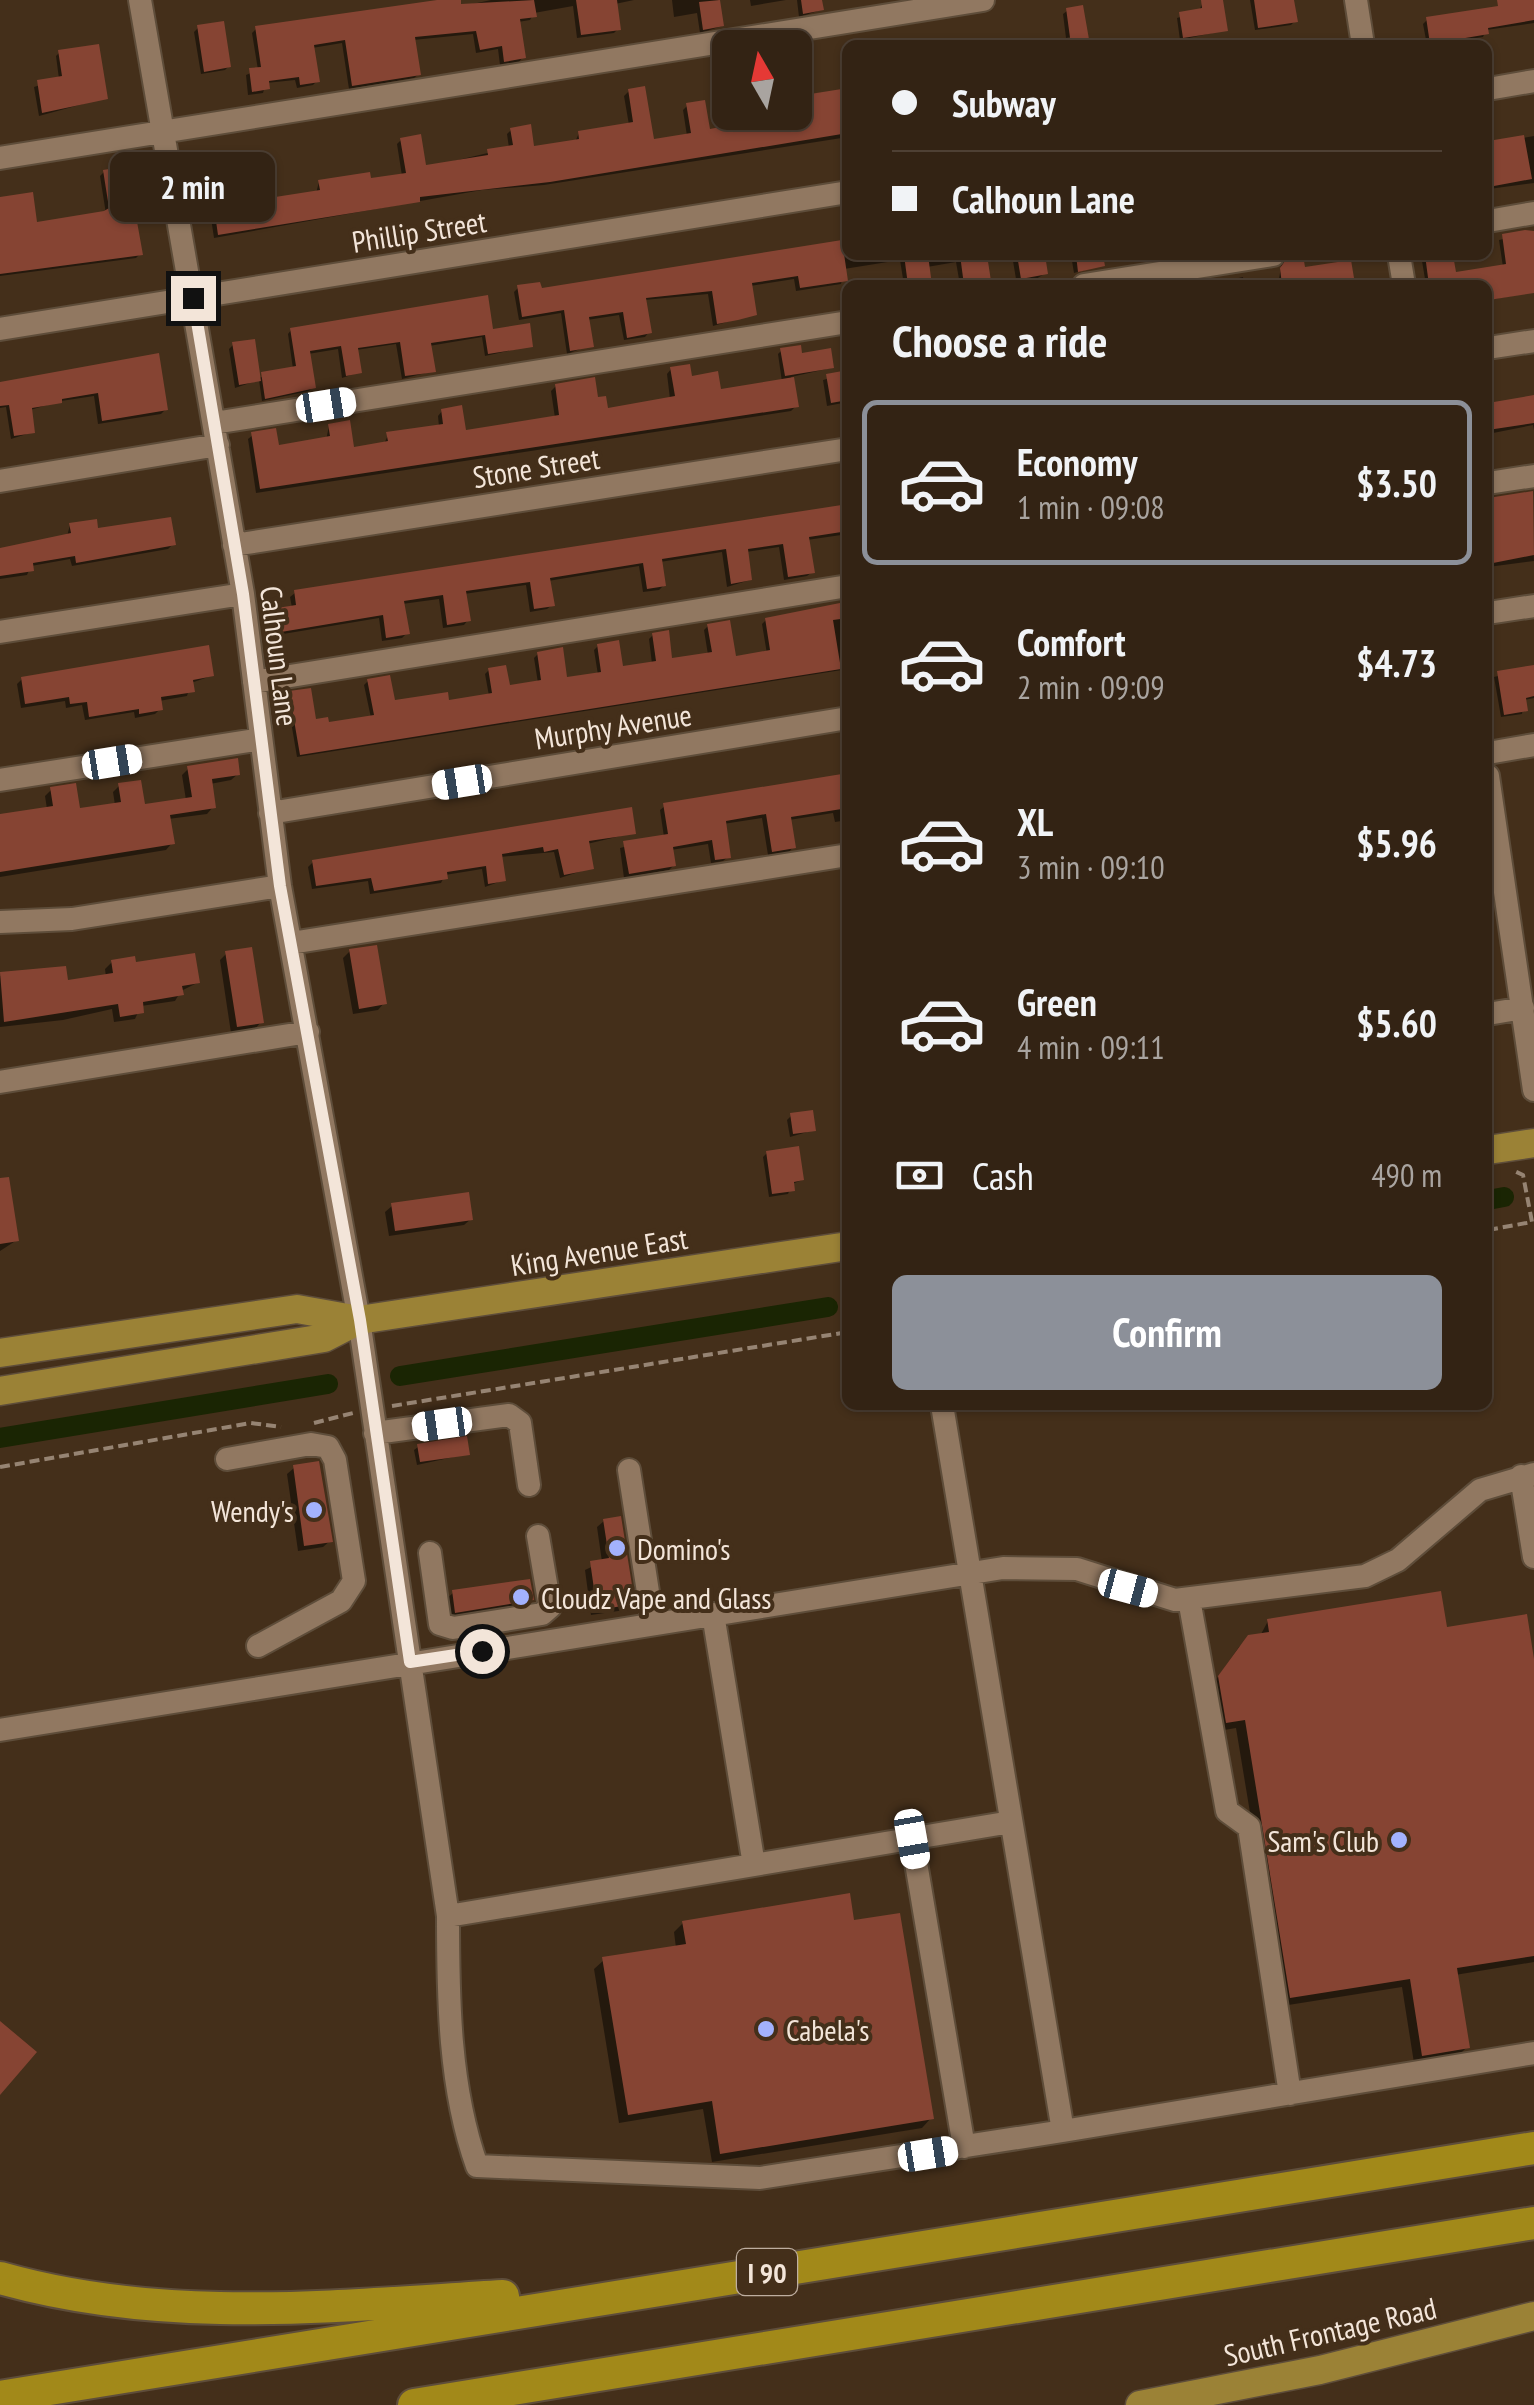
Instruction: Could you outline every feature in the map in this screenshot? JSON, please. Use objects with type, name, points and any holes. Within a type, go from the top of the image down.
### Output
[{"type":"highway","name":"I 90","points":[[0,2397],[1534,2148]]},
{"type":"highway","points":[[414,2405],[1534,2223]]},
{"type":"highway","points":[[0,2278],[51,2292],[170,2310],[300,2308],[677,2287]]},
{"type":"highway","points":[[498,2405],[675,2362]]},
{"type":"main road","points":[[1493,1157],[1534,1143]]},
{"type":"main road","name":"King Avenue East","points":[[0,1390],[324,1338],[360,1320],[842,1247]]},
{"type":"main road","name":"King Avenue East","points":[[0,1353],[297,1309],[360,1320]]},
{"type":"main road","name":"South Frontage Road","points":[[1140,2405],[1320,2370],[1534,2316]]},
{"type":"street","name":"Calhoun Lane","points":[[140,0],[243,594],[280,886],[360,1320],[448,1916],[450,2014],[477,2166],[760,2178],[964,2148]]},
{"type":"street","points":[[0,158],[983,0]]},
{"type":"street","points":[[1356,0],[1362,40]]},
{"type":"street","points":[[1492,88],[1534,81]]},
{"type":"street","name":"Phillip Street","points":[[0,328],[842,193]]},
{"type":"street","points":[[1492,219],[1534,213]]},
{"type":"street","points":[[1116,280],[1242,260]]},
{"type":"street","points":[[0,481],[216,434],[842,323]]},
{"type":"street","points":[[1492,347],[1534,341]]},
{"type":"street","name":"Stone Street","points":[[234,546],[842,449]]},
{"type":"street","points":[[1492,483],[1534,476]]},
{"type":"street","points":[[254,682],[842,587]]},
{"type":"street","points":[[0,632],[243,594]]},
{"type":"street","points":[[1492,613],[1534,606]]},
{"type":"street","name":"Murphy Avenue","points":[[270,813],[842,719]]},
{"type":"street","points":[[0,780],[261,738]]},
{"type":"street","points":[[1492,752],[1534,745]]},
{"type":"street","points":[[1492,828],[1496,880],[1523,1008],[1534,1090]]},
{"type":"street","points":[[290,942],[842,855]]},
{"type":"street","points":[[0,922],[72,918],[280,886]]},
{"type":"street","points":[[1492,1013],[1523,1008]]},
{"type":"street","points":[[0,1082],[308,1032]]},
{"type":"street","points":[[943,1410],[1063,2131]]},
{"type":"street","points":[[373,1421],[510,1415],[520,1423],[529,1485]]},
{"type":"street","points":[[227,1459],[310,1444],[328,1447],[335,1460],[354,1581],[341,1601],[258,1646]]},
{"type":"street","points":[[629,1470],[653,1624]]},
{"type":"street","points":[[0,1730],[970,1572],[1036,1566],[1077,1568],[1161,1596],[1190,1598],[1364,1576],[1398,1560],[1480,1490],[1527,1475],[1534,1556]]},
{"type":"street","points":[[430,1553],[440,1624],[453,1628],[524,1617],[542,1614],[550,1606],[538,1536]]},
{"type":"street","points":[[1190,1598],[1227,1811],[1249,1827],[1290,2094]]},
{"type":"street","points":[[713,1614],[754,1865]]},
{"type":"street","points":[[448,1916],[1012,1822]]},
{"type":"street","points":[[912,1839],[964,2148],[1534,2053]]},
{"type":"path","points":[[1492,1229],[1532,1222],[1523,1175],[1493,1157]]},
{"type":"path","points":[[298,1429],[331,1417],[373,1421],[842,1333]]},
{"type":"path","points":[[0,1468],[252,1423],[282,1427]]},
{"type":"building","points":[[437,0],[461,0],[461,4],[534,0],[537,17],[520,19],[526,58],[504,62],[502,46],[480,50],[476,31],[415,37],[421,75],[352,86],[345,40],[314,45],[320,82],[300,85],[299,77],[269,81],[270,89],[252,92],[249,68],[261,67],[255,26]]},
{"type":"building","points":[[576,0],[617,0],[621,30],[581,35]]},
{"type":"building","points":[[720,0],[724,26],[703,30],[699,2]]},
{"type":"building","points":[[801,0],[822,0],[824,10],[803,14]]},
{"type":"building","points":[[1201,0],[1223,0],[1228,31],[1183,38],[1179,12],[1202,8]]},
{"type":"building","points":[[1254,0],[1294,0],[1298,22],[1258,28]]},
{"type":"building","points":[[1497,0],[1534,0],[1534,20],[1488,28],[1489,34],[1429,40],[1426,17],[1498,6]]},
{"type":"building","points":[[1083,5],[1089,40],[1070,40],[1066,8]]},
{"type":"building","points":[[224,21],[231,67],[204,72],[197,25]]},
{"type":"building","points":[[99,44],[108,99],[42,113],[37,80],[62,76],[58,50]]},
{"type":"building","points":[[645,86],[654,139],[691,133],[686,103],[705,100],[712,130],[812,130],[812,94],[842,89],[842,134],[550,182],[420,197],[420,202],[218,235],[209,172],[236,168],[239,187],[253,185],[256,200],[320,190],[318,180],[370,172],[371,178],[406,173],[400,138],[421,134],[426,165],[488,155],[487,149],[513,145],[510,128],[531,124],[534,146],[579,139],[578,131],[633,122],[628,89]]},
{"type":"building","points":[[1524,135],[1532,179],[1494,186],[1492,140]]},
{"type":"building","points":[[127,166],[143,255],[0,274],[0,197],[33,192],[37,222],[104,211],[109,208],[103,170]]},
{"type":"building","points":[[1534,231],[1534,293],[1492,300],[1492,280],[1428,280],[1426,260],[1454,260],[1456,272],[1506,264],[1502,234]]},
{"type":"building","points":[[842,240],[848,280],[800,288],[798,276],[752,283],[757,315],[717,324],[712,291],[646,298],[652,333],[627,338],[623,312],[589,317],[594,347],[570,351],[564,310],[522,317],[517,285],[540,282],[542,288]]},
{"type":"building","points":[[905,260],[929,260],[931,280],[907,280]]},
{"type":"building","points":[[961,260],[988,260],[991,280],[963,280]]},
{"type":"building","points":[[1018,260],[1046,260],[1048,274],[1021,279]]},
{"type":"building","points":[[1077,260],[1104,260],[1105,266],[1078,272]]},
{"type":"building","points":[[1286,260],[1304,260],[1305,267],[1351,260],[1354,278],[1281,280],[1280,268]]},
{"type":"building","points":[[488,295],[493,329],[530,323],[533,347],[488,354],[485,335],[431,343],[436,372],[405,376],[400,342],[358,348],[362,373],[346,376],[341,346],[310,351],[316,388],[265,399],[261,372],[296,366],[290,328]]},
{"type":"building","points":[[255,339],[261,381],[239,385],[232,342]]},
{"type":"building","points":[[801,345],[802,353],[831,348],[834,368],[785,376],[780,348]]},
{"type":"building","points":[[159,353],[168,410],[102,421],[98,393],[62,399],[62,403],[32,408],[35,433],[14,436],[9,405],[0,406],[0,382]]},
{"type":"building","points":[[690,364],[692,376],[718,371],[721,389],[794,377],[799,407],[260,489],[251,432],[276,428],[279,445],[330,436],[328,424],[350,420],[354,447],[388,441],[386,432],[443,424],[441,409],[462,405],[466,430],[559,415],[555,384],[595,377],[598,397],[606,396],[608,408],[675,396],[670,367]]},
{"type":"building","points":[[842,371],[842,401],[831,403],[826,374]]},
{"type":"building","points":[[1534,395],[1534,423],[1492,429],[1492,402]]},
{"type":"building","points":[[1533,491],[1534,555],[1492,563],[1492,497]]},
{"type":"building","points":[[842,505],[842,532],[809,537],[815,573],[788,577],[783,544],[748,549],[752,580],[731,584],[726,549],[662,559],[666,586],[647,589],[643,563],[550,578],[555,606],[534,609],[530,582],[466,591],[471,621],[447,625],[443,595],[404,601],[410,634],[386,638],[383,615],[281,632],[277,608],[296,605],[294,590]]},
{"type":"building","points":[[171,517],[176,545],[76,563],[75,556],[33,563],[34,571],[0,576],[0,548],[71,533],[69,523],[97,519],[98,528]]},
{"type":"building","points":[[842,603],[842,619],[833,620],[841,669],[300,755],[289,691],[311,688],[316,719],[328,717],[329,722],[374,715],[367,679],[390,675],[395,700],[448,692],[449,700],[492,693],[488,668],[506,665],[510,685],[541,680],[537,652],[563,647],[567,677],[601,672],[597,644],[619,640],[623,666],[656,661],[652,633],[669,630],[672,658],[712,652],[707,624],[730,620],[736,656],[770,650],[765,618]]},
{"type":"building","points":[[209,645],[214,676],[193,680],[195,692],[161,697],[163,710],[139,714],[139,709],[89,717],[87,702],[70,704],[69,697],[25,704],[21,677]]},
{"type":"building","points":[[1534,665],[1534,696],[1526,698],[1528,711],[1504,715],[1497,671]]},
{"type":"building","points":[[238,758],[240,775],[212,779],[216,808],[170,815],[175,844],[0,872],[0,814],[53,806],[50,787],[76,783],[80,808],[121,802],[118,783],[141,780],[145,804],[192,797],[187,766]]},
{"type":"building","points":[[842,774],[842,809],[791,817],[796,848],[772,852],[766,814],[726,821],[731,858],[715,860],[712,840],[673,847],[676,866],[629,874],[623,841],[668,834],[663,803]]},
{"type":"building","points":[[632,807],[636,834],[589,841],[594,869],[564,875],[558,849],[544,852],[543,847],[502,854],[506,881],[488,884],[486,866],[447,872],[448,879],[374,891],[371,878],[316,886],[312,860]]},
{"type":"building","points":[[377,945],[387,1004],[359,1009],[349,949]]},
{"type":"building","points":[[252,947],[264,1023],[237,1027],[225,951]]},
{"type":"building","points":[[195,953],[200,983],[182,986],[184,995],[143,1002],[144,1013],[120,1017],[118,1004],[4,1022],[0,972],[66,966],[68,980],[113,973],[111,960],[135,956],[136,962]]},
{"type":"building","points":[[813,1110],[816,1131],[793,1134],[790,1113]]},
{"type":"building","points":[[799,1146],[804,1180],[794,1182],[795,1191],[772,1194],[766,1151]]},
{"type":"building","points":[[9,1177],[19,1241],[0,1244],[0,1178]]},
{"type":"building","points":[[469,1192],[473,1220],[395,1231],[391,1203]]},
{"type":"building","points":[[467,1436],[470,1455],[420,1462],[417,1444]]},
{"type":"building","points":[[319,1461],[333,1542],[304,1546],[293,1465]]},
{"type":"building","points":[[621,1516],[635,1604],[597,1610],[590,1561],[609,1558],[603,1519]]},
{"type":"building","points":[[530,1579],[534,1600],[455,1613],[452,1590]]},
{"type":"building","name":"Sam's Club","points":[[1441,1591],[1447,1627],[1527,1614],[1534,1659],[1534,1956],[1457,1968],[1470,2048],[1422,2056],[1410,1979],[1290,1998],[1245,1720],[1226,1723],[1218,1676],[1248,1635],[1269,1632],[1267,1619]]},
{"type":"building","name":"Cabela's","points":[[850,1893],[854,1920],[900,1913],[934,2119],[720,2154],[712,2101],[628,2115],[602,1957],[686,1944],[682,1921]]},
{"type":"building","points":[[0,2021],[37,2052],[0,2095]]},
{"type":"waterway","points":[[1492,1199],[1504,1197]]},
{"type":"waterway","points":[[400,1376],[828,1307]]},
{"type":"waterway","points":[[0,1438],[328,1384]]},
{"type":"place","name":"Wendy's","points":[[314,1510]]},
{"type":"place","name":"Domino's","points":[[617,1548]]},
{"type":"place","name":"Cloudz Vape and Glass","points":[[521,1597]]},
{"type":"place","name":"Sam's Club","points":[[1399,1840]]},
{"type":"place","name":"Cabela's","points":[[766,2029]]},
{"type":"route","points":[[193,298],[243,594],[280,886],[360,1320],[410,1662],[482,1651]]}]
